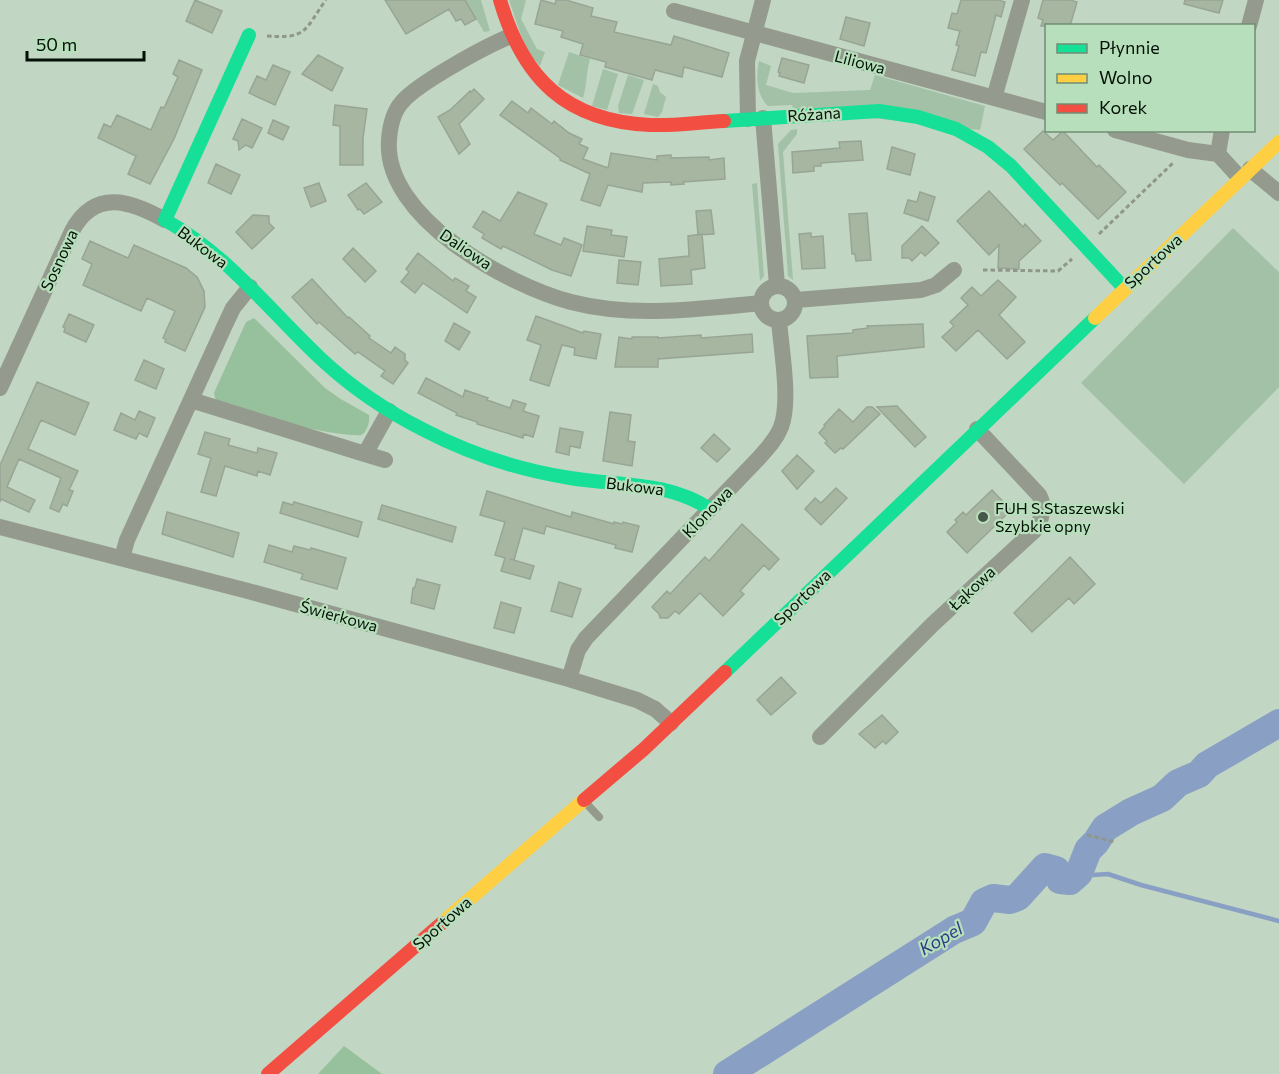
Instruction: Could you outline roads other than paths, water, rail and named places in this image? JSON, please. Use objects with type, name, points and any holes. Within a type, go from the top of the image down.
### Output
[{"type":"street","name":"Różana","points":[[500,0],[511,36],[530,68],[565,101],[601,119],[638,125],[879,111],[913,116],[947,125],[978,139],[1003,158],[1124,288]]},
{"type":"street","points":[[763,0],[747,68],[756,118],[777,285]]},
{"type":"street","points":[[994,98],[1022,0]]},
{"type":"street","points":[[1250,24],[1256,0]]},
{"type":"street","name":"Liliowa","points":[[674,11],[1045,111]]},
{"type":"street","name":"Bukowa","points":[[249,35],[165,220],[210,249],[322,360],[389,411],[449,441],[514,465],[573,479],[676,492],[694,498],[710,508]]},
{"type":"street","name":"Daliowa","points":[[511,36],[487,47],[419,87],[401,103],[394,114],[390,128],[389,156],[399,184],[419,212],[445,237],[472,257],[524,284],[572,302],[637,311],[761,303]]},
{"type":"street","points":[[1122,132],[1188,150],[1218,154],[1279,193]]},
{"type":"street","points":[[1218,154],[1222,132]]},
{"type":"street","name":"Sportowa","points":[[268,1074],[671,723],[1279,142]]},
{"type":"street","name":"Sosnowa","points":[[0,388],[72,231],[85,212],[107,202],[120,202],[144,209],[165,220]]},
{"type":"street","points":[[796,300],[921,290],[936,285],[954,270]]},
{"type":"street","points":[[777,285],[790,290],[796,300],[790,316],[779,320],[765,315],[761,303],[766,290],[777,285]]},
{"type":"street","points":[[122,558],[127,540],[233,308],[250,288]]},
{"type":"street","name":"Klonowa","points":[[569,679],[578,650],[586,638],[767,448],[781,428],[785,408],[779,320]]},
{"type":"street","points":[[191,400],[384,460]]},
{"type":"street","points":[[365,454],[389,411]]},
{"type":"street","name":"Łąkowa","points":[[820,737],[933,624],[1040,523],[1042,506],[1039,495],[977,429]]},
{"type":"street","name":"Świerkowa","points":[[0,527],[569,679],[637,700],[655,709],[671,723]]},
{"type":"lane","points":[[584,801],[599,817]]},
{"type":"waterway","name":"Kopel","points":[[727,1074],[954,930],[973,922],[984,902],[993,898],[1010,900],[1018,897],[1045,867],[1056,870],[1060,880],[1070,881],[1079,873],[1088,850],[1105,828],[1131,812],[1162,798],[1178,783],[1199,774],[1207,765],[1279,723]]},
{"type":"waterway","points":[[1079,873],[1108,874],[1141,885],[1279,921]]},
{"type":"place","name":"FUH S.Staszewski Szybkie opny","points":[[983,517]]}]
